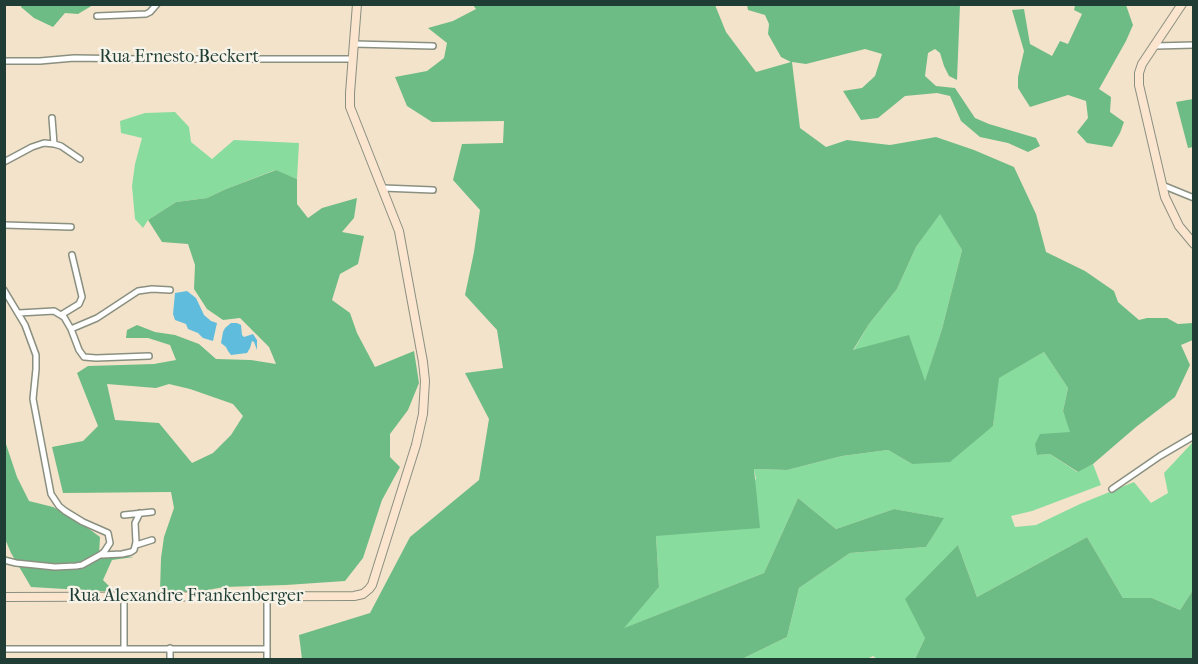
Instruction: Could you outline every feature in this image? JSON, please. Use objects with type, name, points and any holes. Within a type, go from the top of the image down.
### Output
[{"type":"street","points":[[97,16],[146,14],[157,4]]},
{"type":"street","points":[[357,4],[350,106],[383,188],[433,190]]},
{"type":"street","points":[[1182,4],[1142,64],[1139,85],[1169,207],[1185,235],[1194,244]]},
{"type":"street","points":[[354,44],[433,46]]},
{"type":"street","points":[[1155,46],[1194,45]]},
{"type":"street","name":"Rua Ernesto Beckert","points":[[4,62],[74,58],[353,59]]},
{"type":"street","points":[[52,118],[54,144]]},
{"type":"street","points":[[4,162],[39,144],[54,144],[80,159]]},
{"type":"street","points":[[1162,185],[1194,198]]},
{"type":"street","name":"Rua Alexandre Frankenberger","points":[[4,597],[354,596],[366,592],[372,585],[410,465],[423,414],[425,392],[423,362],[401,239],[383,188]]},
{"type":"street","points":[[4,225],[71,227]]},
{"type":"street","points":[[62,315],[79,304],[82,297],[72,255]]},
{"type":"street","points":[[4,290],[19,313],[36,356],[33,399],[51,494],[59,506],[72,516],[108,533],[110,543],[104,552],[82,565],[65,567],[4,560]]},
{"type":"street","points":[[70,329],[97,318],[138,291],[170,290]]},
{"type":"street","points":[[19,313],[54,311],[62,315],[84,357],[149,356]]},
{"type":"street","points":[[1112,489],[1194,436]]},
{"type":"street","points":[[124,514],[152,512]]},
{"type":"street","points":[[136,545],[135,523],[140,513]]},
{"type":"street","points":[[100,555],[131,552],[136,545],[152,540]]},
{"type":"street","points":[[124,597],[124,648]]},
{"type":"street","points":[[267,597],[267,660]]},
{"type":"street","points":[[170,648],[170,660]]},
{"type":"street","points":[[4,649],[267,649]]},
{"type":"green space","points":[[22,4],[93,5],[78,14],[65,13],[53,27],[34,18],[21,7]]},
{"type":"green space","points":[[473,5],[715,5],[726,32],[756,72],[791,62],[781,57],[768,34],[769,24],[765,15],[748,10],[747,5],[960,5],[957,80],[949,76],[940,53],[935,49],[928,53],[925,76],[936,86],[955,88],[975,118],[1036,138],[1040,146],[1028,152],[1008,143],[980,137],[961,121],[950,96],[937,93],[905,96],[878,118],[861,120],[843,91],[862,88],[875,76],[882,54],[865,49],[806,64],[792,62],[800,128],[826,147],[847,140],[890,145],[936,137],[1014,167],[1036,214],[1046,252],[1085,271],[1114,291],[1118,302],[1139,320],[1167,318],[1178,324],[1193,323],[1193,340],[1181,345],[1190,365],[1175,397],[1093,464],[1078,472],[1050,454],[1037,455],[1035,444],[1040,434],[1070,432],[1063,411],[1068,388],[1044,352],[999,378],[993,426],[950,462],[912,464],[888,450],[842,456],[787,470],[754,469],[760,528],[656,536],[659,587],[624,628],[764,573],[798,498],[836,529],[894,509],[944,518],[926,547],[850,553],[799,588],[787,637],[742,659],[302,659],[299,635],[370,613],[410,537],[479,480],[489,419],[465,373],[503,368],[497,330],[465,295],[480,210],[453,180],[462,144],[503,143],[504,121],[432,122],[407,106],[395,77],[427,71],[444,58],[447,43],[428,28],[453,21],[476,9]],"holes":[[[940,214],[962,250],[942,329],[925,381],[909,335],[853,350],[869,324],[897,289],[916,247]]]},
{"type":"green space","points":[[1073,5],[1126,5],[1133,25],[1099,89],[1111,97],[1110,112],[1124,122],[1112,147],[1087,143],[1077,132],[1088,118],[1086,101],[1068,95],[1030,107],[1018,88],[1024,51],[1012,10],[1024,9],[1030,44],[1052,56],[1060,41],[1068,44],[1082,14],[1074,10]]},
{"type":"green space","points":[[1193,99],[1193,147],[1188,148],[1176,102]]},
{"type":"green space","points":[[175,112],[189,127],[191,142],[212,159],[234,140],[299,143],[297,179],[275,170],[207,198],[176,202],[148,220],[143,228],[135,219],[132,186],[142,138],[121,133],[120,121],[145,113]]},
{"type":"green space","points":[[276,170],[297,179],[297,204],[308,218],[322,208],[357,198],[354,218],[342,232],[364,236],[358,264],[340,274],[332,300],[350,313],[357,333],[375,367],[414,351],[419,383],[408,410],[390,434],[390,457],[400,467],[382,500],[363,558],[345,581],[224,587],[197,592],[160,591],[164,537],[174,508],[171,492],[63,493],[52,447],[83,441],[98,426],[77,373],[88,366],[154,364],[176,360],[170,345],[148,338],[126,338],[127,330],[137,325],[155,332],[175,335],[199,344],[216,359],[251,360],[276,364],[269,347],[240,318],[223,320],[207,309],[194,289],[195,265],[188,244],[162,242],[148,220],[176,202],[207,198]],"holes":[[[107,384],[156,388],[169,384],[190,389],[233,404],[243,416],[231,435],[213,453],[192,463],[159,423],[115,420]]]},
{"type":"green space","points":[[940,213],[962,250],[942,329],[925,382],[853,351],[869,324],[897,289],[916,247]]},
{"type":"green space","points":[[1044,352],[1068,388],[1063,411],[1071,432],[1037,455],[1050,454],[1077,472],[1093,464],[1101,485],[1032,511],[1011,516],[1015,527],[1036,525],[1134,482],[1151,503],[1168,493],[1164,473],[1193,442],[1193,590],[1180,610],[1152,598],[1123,598],[1087,537],[977,597],[958,545],[925,638],[915,659],[877,659],[873,656],[865,660],[742,659],[787,637],[799,588],[850,553],[926,547],[943,518],[894,509],[836,529],[798,498],[764,573],[622,629],[659,587],[656,536],[756,479],[754,469],[787,470],[842,456],[888,450],[912,464],[993,426],[998,378]]},
{"type":"green space","points":[[4,438],[17,477],[29,501],[53,507],[77,520],[100,537],[99,555],[134,557],[112,560],[103,580],[115,592],[31,587],[5,539]]},
{"type":"green space","points":[[1087,537],[1123,598],[1152,598],[1180,610],[1193,590],[1193,659],[915,659],[925,638],[905,599],[958,545],[977,597]]},
{"type":"water","points":[[187,291],[196,298],[204,315],[217,323],[213,341],[203,338],[188,329],[186,324],[175,320],[173,314],[175,293]]},
{"type":"water","points":[[231,323],[241,325],[244,337],[253,334],[257,340],[257,350],[252,341],[247,353],[231,355],[221,343],[225,328]]}]
